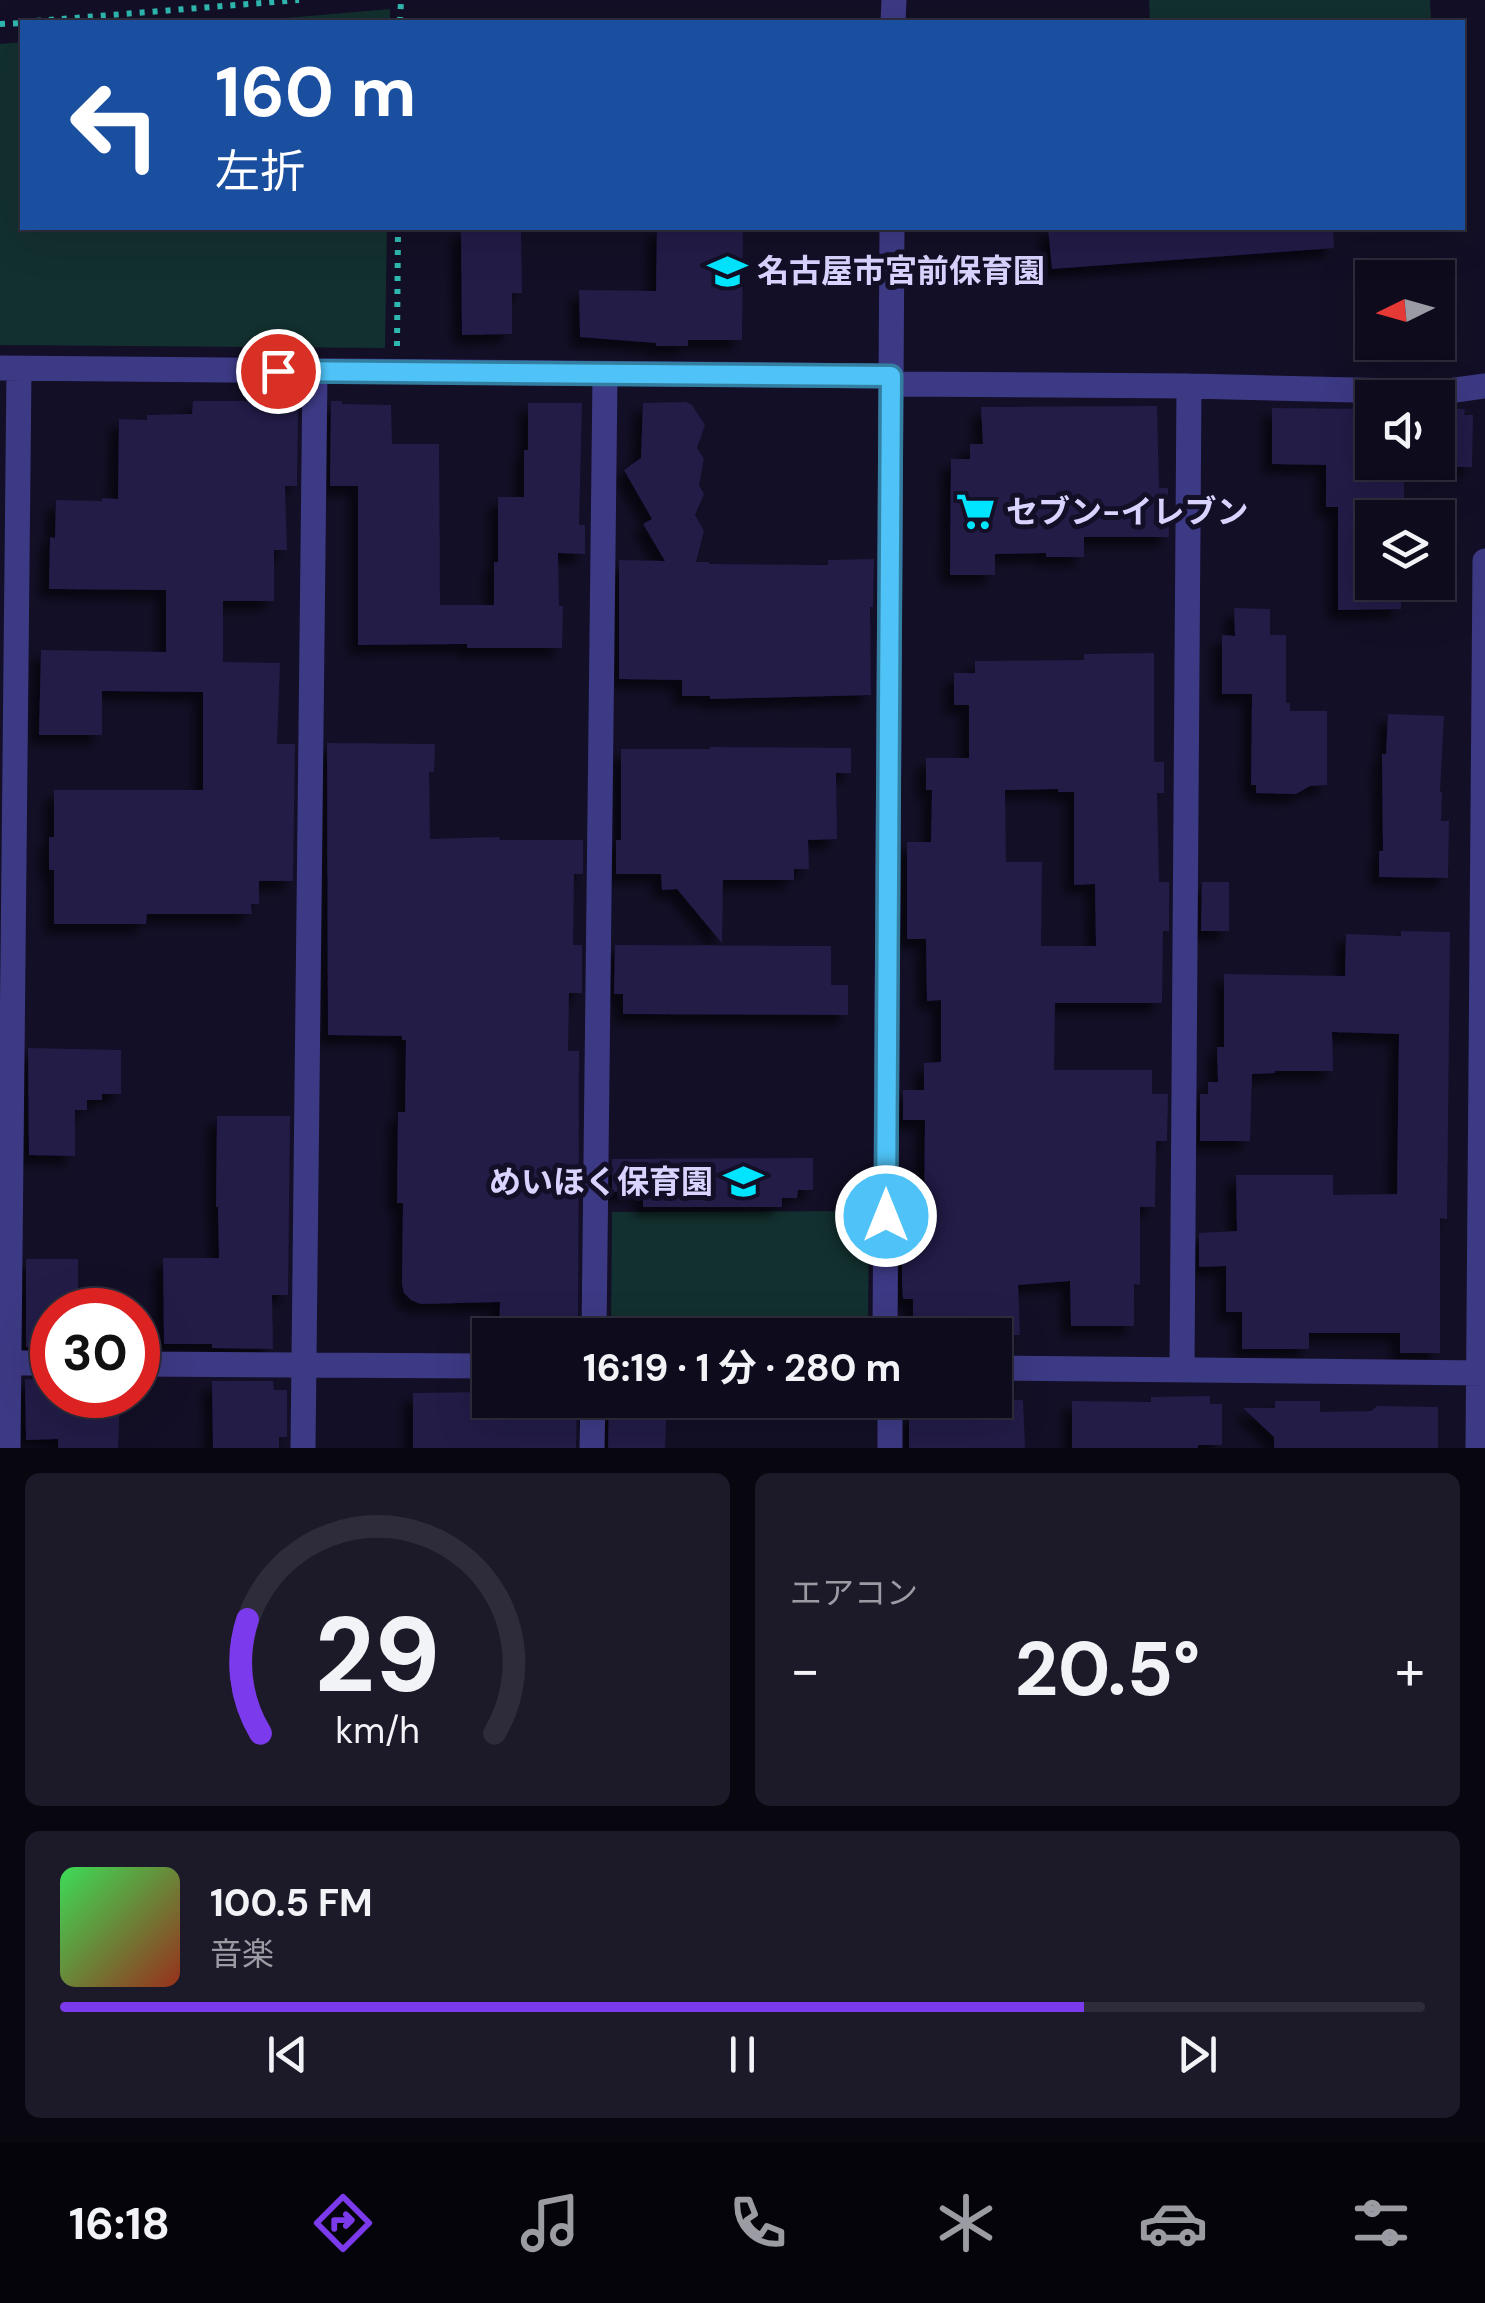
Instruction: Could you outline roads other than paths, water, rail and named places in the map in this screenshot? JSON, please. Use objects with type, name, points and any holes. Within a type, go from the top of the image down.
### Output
[{"type":"street","points":[[885,1318],[892,230]]},
{"type":"street","points":[[8,1448],[4,1363],[9,368],[605,374],[1441,392],[1485,386]]},
{"type":"street","points":[[303,1448],[315,371]]},
{"type":"street","points":[[594,1318],[605,374]]},
{"type":"street","points":[[1182,1369],[1189,386]]},
{"type":"street","points":[[1478,1448],[1482,1372],[1485,561]]},
{"type":"street","points":[[4,1363],[30,1364]]},
{"type":"street","points":[[160,1364],[472,1366]]},
{"type":"street","points":[[1012,1368],[1482,1372]]},
{"type":"street","points":[[592,1448],[593,1418]]},
{"type":"street","points":[[890,1418],[890,1448]]},
{"type":"place","name":"名古屋市宮前保育園","points":[[727,271]]},
{"type":"place","name":"セブン-イレブン","points":[[976,512]]},
{"type":"place","name":"めいほく保育園","points":[[743,1182]]}]
